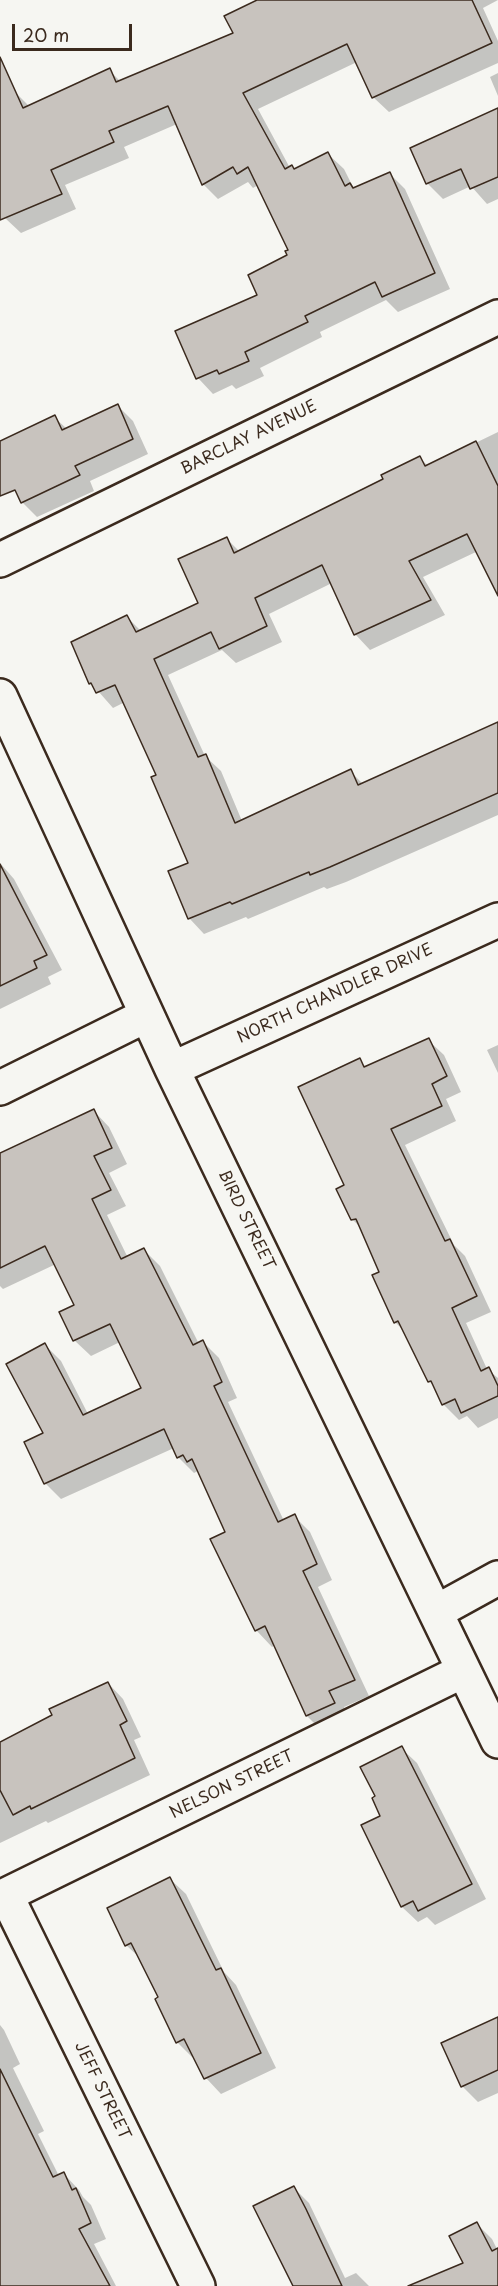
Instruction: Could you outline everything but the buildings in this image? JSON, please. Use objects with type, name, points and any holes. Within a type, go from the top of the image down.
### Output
[{"type":"street","name":"BARCLAY AVENUE","points":[[0,560],[498,317]]},
{"type":"street","name":"BIRD STREET","points":[[0,696],[172,1069],[498,1741]]},
{"type":"street","name":"NORTH CHANDLER DRIVE","points":[[172,1069],[498,920]]},
{"type":"street","points":[[0,1088],[147,1015]]},
{"type":"street","points":[[436,1612],[498,1578]]},
{"type":"street","name":"NELSON STREET","points":[[3,1897],[464,1671]]},
{"type":"street","name":"JEFF STREET","points":[[3,1897],[198,2286]]}]
